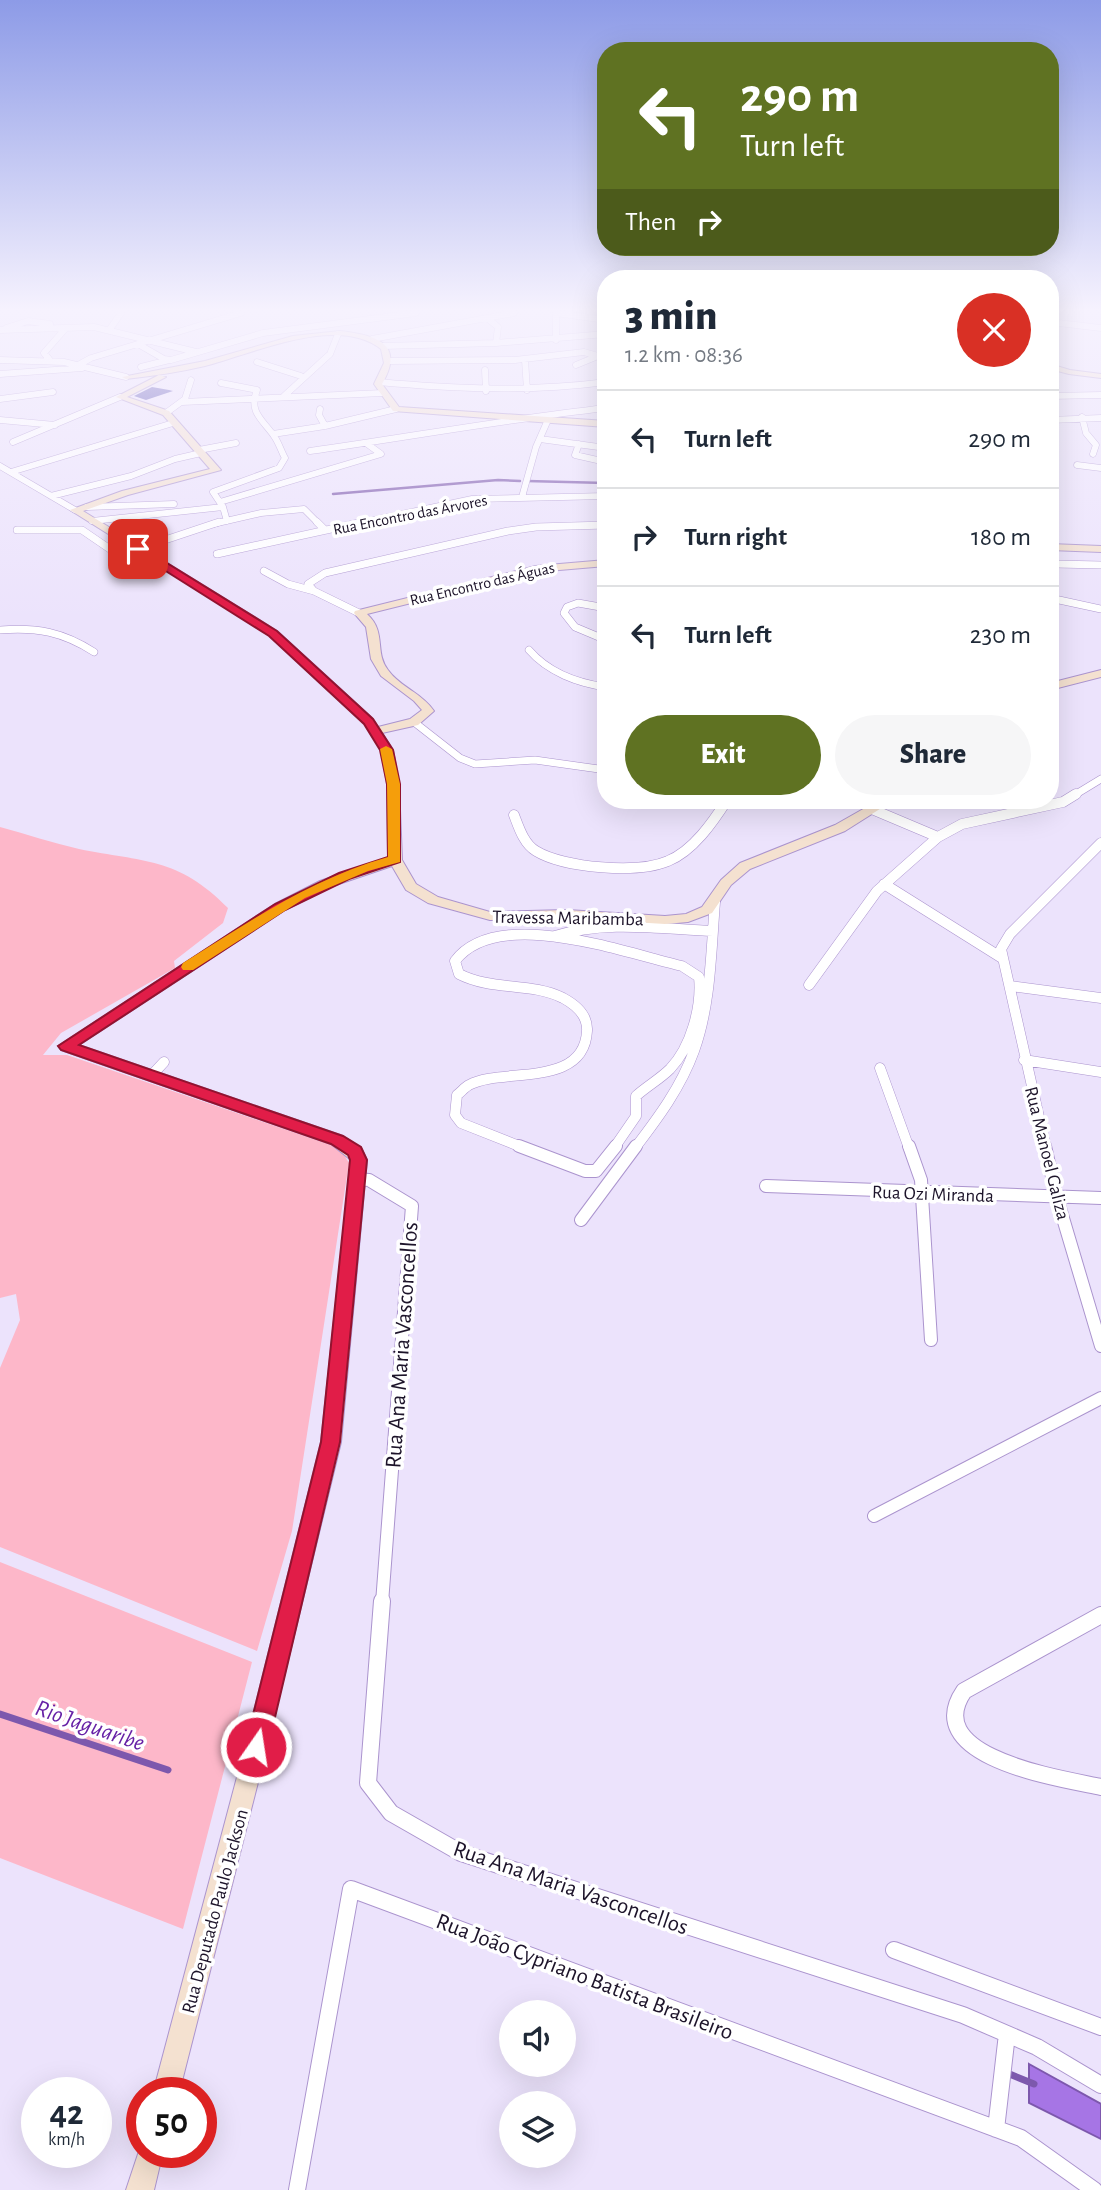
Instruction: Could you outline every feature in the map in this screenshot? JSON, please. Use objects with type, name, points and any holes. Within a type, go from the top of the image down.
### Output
[{"type":"main road","points":[[75,510],[125,493],[216,469],[168,415]]},
{"type":"main road","points":[[464,415],[597,424]]},
{"type":"main road","points":[[75,510],[273,633],[359,712],[387,750]]},
{"type":"main road","points":[[1059,547],[1101,549]]},
{"type":"main road","name":"Rua Encontro das Águas","points":[[359,613],[536,569],[597,565]]},
{"type":"main road","points":[[359,613],[374,629],[380,667],[428,711],[414,722],[374,731]]},
{"type":"main road","points":[[1059,685],[1101,673]]},
{"type":"main road","points":[[390,728],[387,750],[393,784],[395,860]]},
{"type":"main road","points":[[715,902],[726,883],[745,866],[840,828],[874,810]]},
{"type":"main road","name":"Travessa Maribamba","points":[[395,860],[411,887],[421,894],[490,916],[567,914],[677,920],[699,915],[715,902]]},
{"type":"main road","name":"Rua Deputado Paulo Jackson","points":[[170,2077],[232,1844],[331,1442],[363,1179],[359,1160],[347,1145],[158,1069],[66,1046],[280,907],[351,874],[395,860]]},
{"type":"main road","points":[[140,2190],[146,2168]]},
{"type":"street","points":[[13,442],[55,425],[71,415]]},
{"type":"street","points":[[228,520],[214,495],[214,490],[282,466],[285,458],[273,434],[256,415]]},
{"type":"street","points":[[319,415],[325,426]]},
{"type":"street","points":[[273,434],[370,415]]},
{"type":"street","points":[[310,451],[480,428],[506,419],[541,415]]},
{"type":"street","points":[[1059,419],[1093,415]]},
{"type":"street","points":[[1082,417],[1086,433],[1096,445],[1093,454]]},
{"type":"street","points":[[0,420],[55,425]]},
{"type":"street","points":[[522,497],[547,422]]},
{"type":"street","points":[[11,472],[173,423]]},
{"type":"street","points":[[540,439],[597,447]]},
{"type":"street","points":[[51,496],[131,476],[200,451],[236,443]]},
{"type":"street","points":[[92,521],[127,516],[181,514],[222,505],[281,483],[381,453],[366,443]]},
{"type":"street","points":[[579,444],[575,455],[597,460]]},
{"type":"street","points":[[1077,465],[1101,468]]},
{"type":"street","points":[[0,466],[75,510]]},
{"type":"street","name":"Rua Encontro das Árvores","points":[[217,554],[472,499],[597,496]]},
{"type":"street","points":[[87,507],[174,504]]},
{"type":"street","points":[[17,530],[82,530],[123,558],[228,520],[256,514],[304,509],[325,530]]},
{"type":"street","name":"Rua Encontro das Árvores","points":[[314,591],[308,584],[325,573],[508,531],[536,527],[597,525]]},
{"type":"street","points":[[1059,564],[1101,565]]},
{"type":"street","points":[[264,571],[288,584],[314,591],[359,613]]},
{"type":"street","points":[[1059,600],[1101,609]]},
{"type":"street","points":[[597,606],[579,603],[567,607],[564,613],[569,622],[597,636]]},
{"type":"street","points":[[0,630],[36,628],[57,631],[72,637],[94,652]]},
{"type":"street","points":[[529,650],[538,660],[572,679],[597,685]]},
{"type":"street","points":[[414,722],[460,758],[475,764],[535,760],[597,769]]},
{"type":"street","points":[[1059,803],[1088,789],[1101,779]]},
{"type":"street","points":[[514,815],[528,844],[548,856],[641,868],[669,861],[680,853],[719,809]]},
{"type":"street","points":[[809,985],[874,895],[938,837],[962,824],[1031,809]]},
{"type":"street","points":[[874,810],[938,837]]},
{"type":"street","points":[[1002,958],[1001,949],[1010,934],[1101,843]]},
{"type":"street","points":[[884,884],[1002,958]]},
{"type":"street","points":[[581,1220],[603,1186],[669,1100],[693,1052],[706,1007],[715,902]]},
{"type":"street","points":[[555,936],[682,966],[695,972],[700,983],[683,1052],[670,1069],[636,1096],[636,1116],[632,1125],[600,1168],[590,1172],[472,1128],[461,1123],[455,1115],[453,1105],[456,1097],[469,1084],[493,1077],[548,1074],[564,1067],[577,1056],[585,1044],[588,1031],[586,1019],[577,1008],[563,999],[533,988],[477,983],[458,974],[455,967],[459,953],[497,936],[521,933],[555,936],[587,928],[713,931]]},
{"type":"street","name":"Rua Manoel Galiza","points":[[1002,958],[1057,1198],[1101,1346]]},
{"type":"street","points":[[1010,986],[1101,998]]},
{"type":"street","points":[[1024,1060],[1101,1072]]},
{"type":"street","points":[[880,1068],[918,1168],[923,1193],[931,1340]]},
{"type":"street","name":"Rua Ana Maria Vasconcellos","points":[[363,1179],[412,1206],[368,1783],[391,1812],[461,1853],[963,2015],[1007,2037],[1037,2047],[1101,2085]]},
{"type":"street","name":"Rua Ozi Miranda","points":[[766,1186],[1101,1198]]},
{"type":"street","points":[[874,1516],[1101,1398]]},
{"type":"street","points":[[1101,1615],[964,1691],[957,1701],[954,1715],[958,1727],[969,1743],[984,1756],[1004,1765],[1101,1787]]},
{"type":"street","name":"Rua João Cypriano Batista Brasileiro","points":[[297,2190],[351,1889],[996,2125],[1021,2138],[1094,2190]]},
{"type":"street","points":[[894,1950],[1101,2027]]},
{"type":"street","points":[[996,2125],[1007,2037]]},
{"type":"shaded area","points":[[0,827],[79,849],[141,860],[176,870],[210,891],[228,908],[223,923],[174,961],[175,968],[61,1033],[43,1055],[67,1055],[340,1148],[349,1163],[292,1531],[257,1651],[0,1547],[0,1368],[20,1320],[16,1294],[0,1298]]},
{"type":"shaded area","points":[[0,1562],[252,1662],[183,1929],[0,1858]]},
{"type":"shaded area","points":[[1029,2064],[1101,2104],[1101,2139],[1029,2103]]},
{"type":"waterway","points":[[333,494],[498,480],[520,481]]},
{"type":"waterway","points":[[527,481],[597,483]]},
{"type":"waterway","name":"Rio Jaguaribe","points":[[0,1714],[168,1770]]},
{"type":"waterway","name":"Rio Jaguaribe","points":[[1007,2073],[1034,2084]]},
{"type":"slow traffic","points":[[188,967],[300,895],[363,869],[395,860],[393,784],[386,749]]},
{"type":"route","points":[[138,549],[273,633],[295,652],[368,722],[387,750],[393,784],[395,860],[344,876],[300,895],[66,1046],[337,1140],[355,1152],[359,1160],[331,1442],[256,1747]]}]
